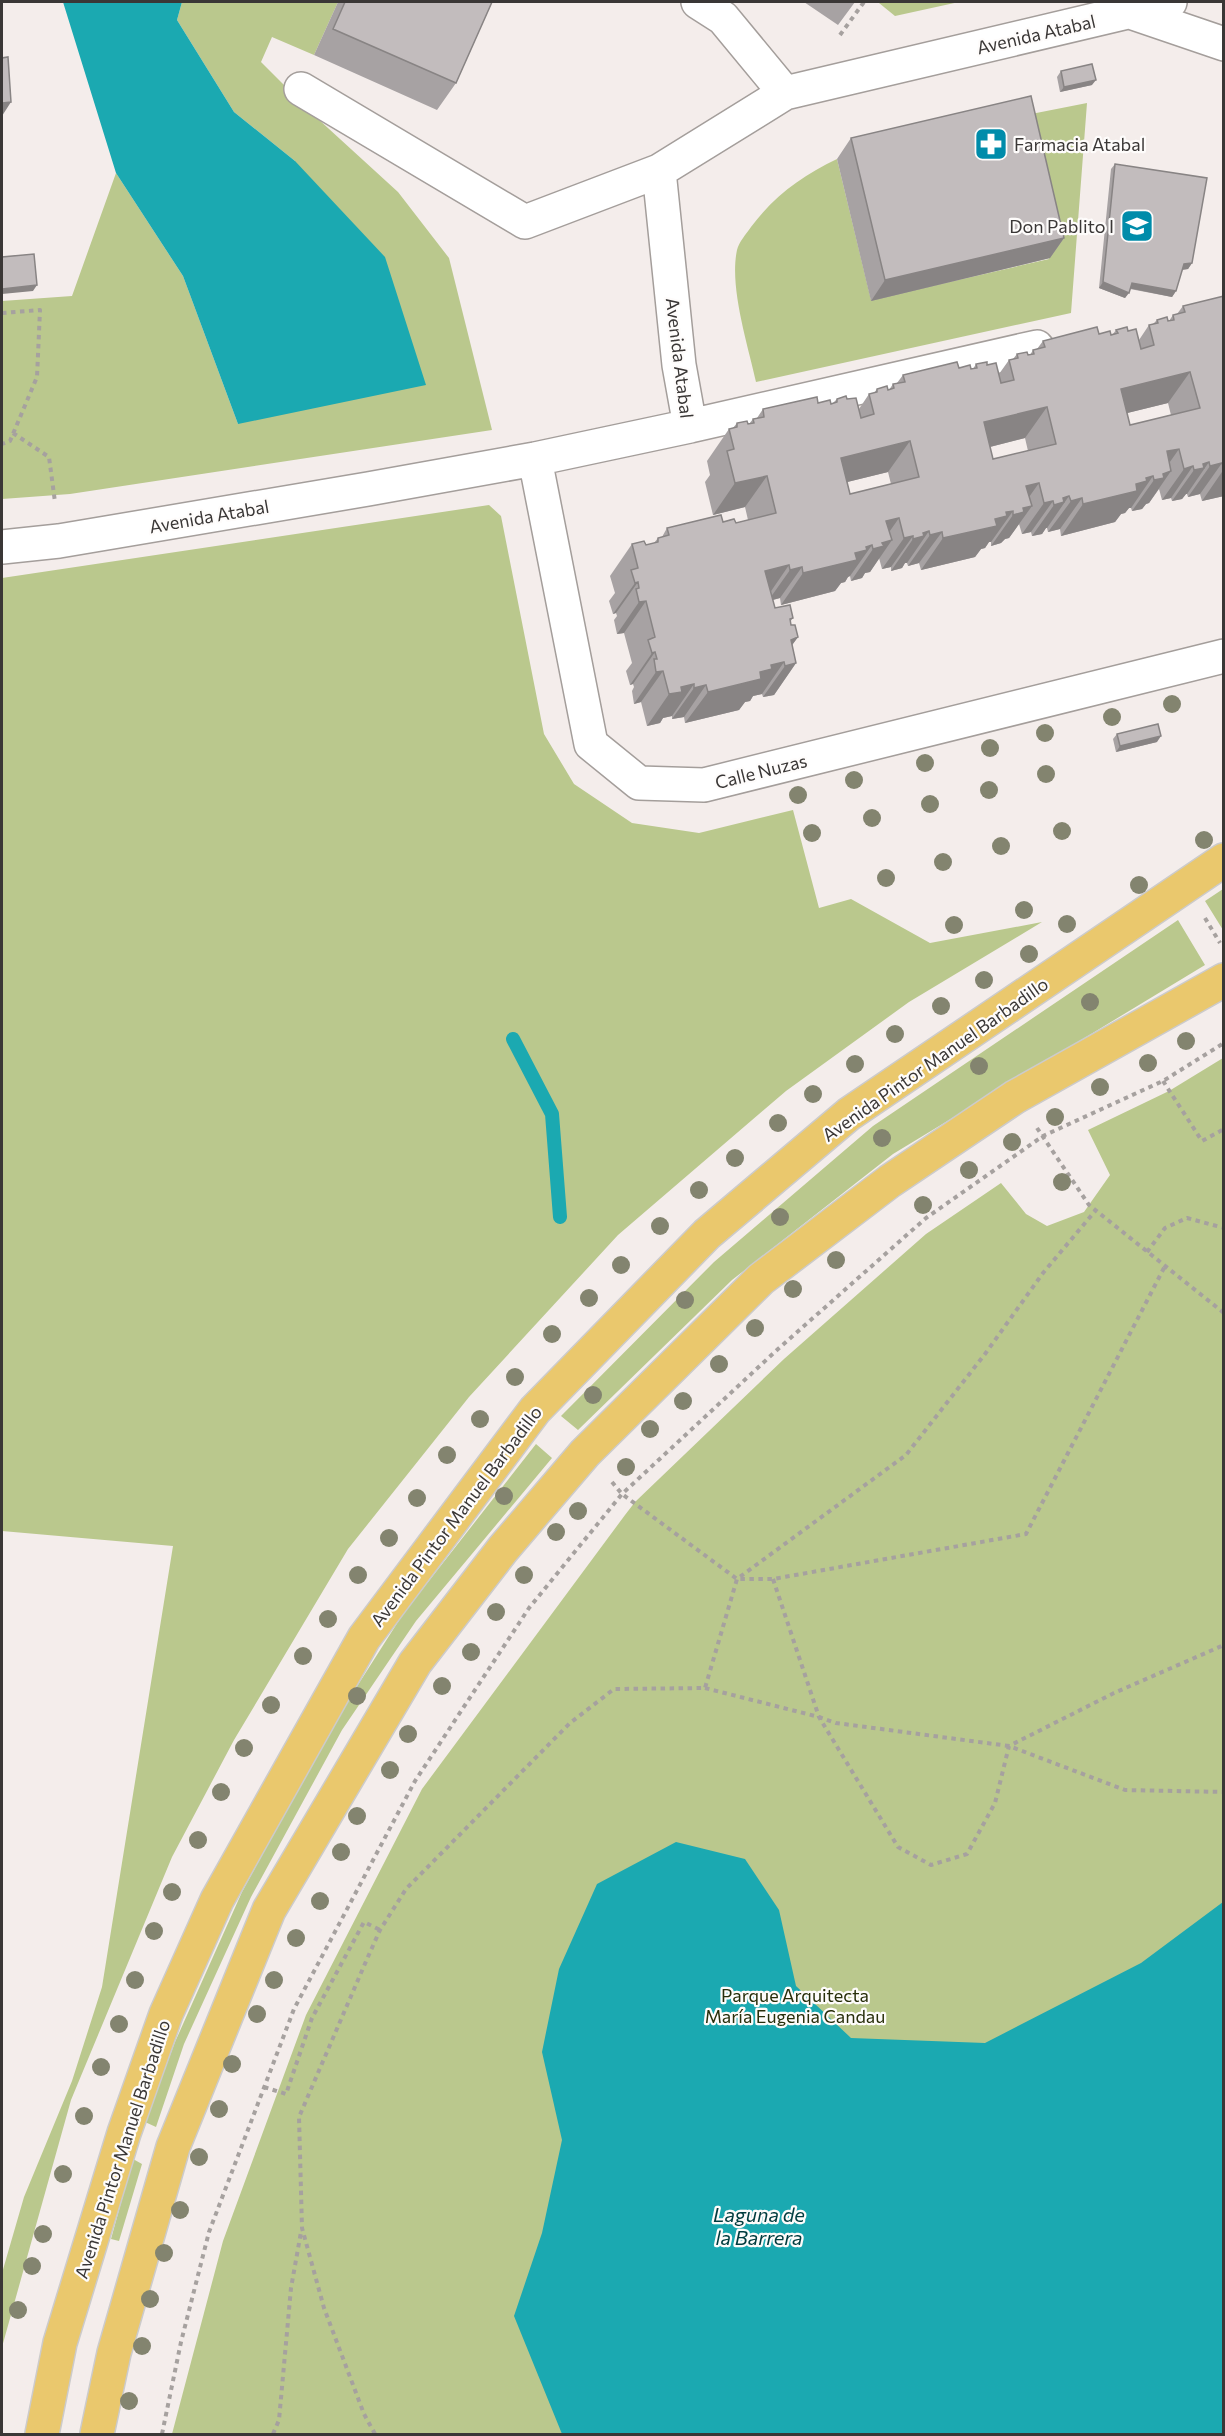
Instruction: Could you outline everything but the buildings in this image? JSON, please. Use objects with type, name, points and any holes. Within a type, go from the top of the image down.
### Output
[{"type":"main road","name":"Avenida Pintor Manuel Barbadillo","points":[[42,2434],[60,2343],[124,2133],[166,2014],[217,1900],[364,1638],[528,1419],[707,1234],[849,1114],[1224,860]]},
{"type":"main road","points":[[97,2434],[114,2353],[173,2147],[268,1910],[415,1663],[502,1549],[585,1453],[761,1280],[890,1181],[1015,1097],[1224,980]]},
{"type":"street","points":[[698,2],[723,18],[785,93]]},
{"type":"street","name":"Avenida Atabal","points":[[2,547],[59,541],[535,459],[690,426],[679,365],[659,171],[785,93],[1126,7],[1170,2]]},
{"type":"street","points":[[1126,7],[1224,44]]},
{"type":"street","points":[[301,89],[525,222],[659,171]]},
{"type":"street","points":[[690,426],[1042,356]]},
{"type":"street","name":"Calle Nuzas","points":[[535,459],[591,744],[639,783],[704,785],[1223,657]]},
{"type":"path","points":[[840,35],[864,2]]},
{"type":"path","points":[[2,313],[40,310],[37,377],[10,441],[2,444]]},
{"type":"path","points":[[13,433],[50,457],[59,541]]},
{"type":"path","points":[[162,2434],[181,2342],[209,2232],[294,2009],[415,1781],[529,1608],[622,1494],[778,1349],[926,1218],[1043,1136],[1163,1081],[1224,1043]]},
{"type":"path","points":[[1163,1081],[1202,1141],[1224,1129]]},
{"type":"path","points":[[1015,1097],[1089,1205],[1224,1313]]},
{"type":"path","points":[[705,1688],[737,1579],[906,1455],[985,1354],[1043,1273],[1096,1210]]},
{"type":"path","points":[[1147,1252],[1166,1228],[1187,1218],[1224,1228]]},
{"type":"path","points":[[585,1453],[622,1494],[737,1579],[773,1580],[1026,1534],[1166,1266]]},
{"type":"path","points":[[773,1580],[819,1717],[898,1847],[932,1865],[967,1854],[995,1803],[1010,1746],[1114,1694],[1224,1645]]},
{"type":"path","points":[[273,2434],[279,2420],[291,2288],[302,2228],[300,2117],[380,1930],[406,1889],[570,1723],[614,1689],[705,1688],[836,1723],[1010,1746],[1125,1790],[1224,1792]]},
{"type":"path","points":[[264,2087],[286,2094],[312,2018],[364,1922],[380,1930]]},
{"type":"path","points":[[302,2228],[324,2308],[364,2414],[375,2434]]},
{"type":"green space","points":[[182,2],[338,2],[314,55],[272,37],[261,62],[317,118],[398,192],[449,258],[492,430],[70,494],[2,499],[2,301],[72,296],[116,173],[183,276],[238,424],[295,161],[234,112],[177,20]]},
{"type":"green space","points":[[880,2],[959,2],[895,16]]},
{"type":"green space","points":[[1087,103],[1071,313],[756,382],[737,298],[735,265],[741,241],[779,196],[801,179],[837,159],[871,300],[1049,259],[1016,117]]},
{"type":"green space","points":[[489,505],[501,516],[544,734],[574,784],[632,823],[699,833],[793,810],[819,908],[851,899],[930,943],[1042,922],[909,1002],[786,1091],[618,1235],[469,1397],[348,1549],[234,1740],[172,1857],[71,2100],[2,2347],[2,2273],[24,2197],[72,2081],[102,1987],[173,1546],[2,1531],[2,578]]},
{"type":"green space","points":[[1223,889],[1223,930],[1205,901]]},
{"type":"green space","points":[[1178,920],[1205,965],[893,1154],[732,1280],[578,1430],[561,1416],[714,1262],[873,1126]]},
{"type":"green space","name":"Parque Arquitecta María Eugenia Candau","points":[[1223,1058],[1223,2434],[172,2434],[223,2241],[306,2015],[422,1789],[625,1515],[635,1502],[784,1359],[926,1234],[1001,1183],[1026,1214],[1047,1226],[1084,1212],[1110,1175],[1088,1130],[1169,1091]]},
{"type":"green space","points":[[536,1444],[552,1458],[416,1621],[342,1730],[251,1897],[184,2044],[156,2127],[145,2122],[175,2042],[242,1892],[333,1724],[403,1614]]},
{"type":"green space","points":[[133,2159],[142,2164],[119,2241],[111,2239]]},
{"type":"water","points":[[63,2],[182,2],[177,20],[234,112],[295,161],[385,257],[426,385],[238,424],[183,276],[116,173]]},
{"type":"water","name":"Laguna de la Barrera","points":[[676,1842],[745,1859],[779,1910],[796,1986],[851,2038],[985,2043],[1141,1963],[1223,1902],[1223,2434],[562,2434],[514,2316],[542,2233],[562,2140],[542,2052],[559,1969],[597,1884]]},
{"type":"waterway","points":[[513,1039],[552,1114],[560,1217]]},
{"type":"place","name":"Farmacia Atabal","points":[[991,144]]},
{"type":"place","name":"Don Pablito I","points":[[1137,226]]}]
